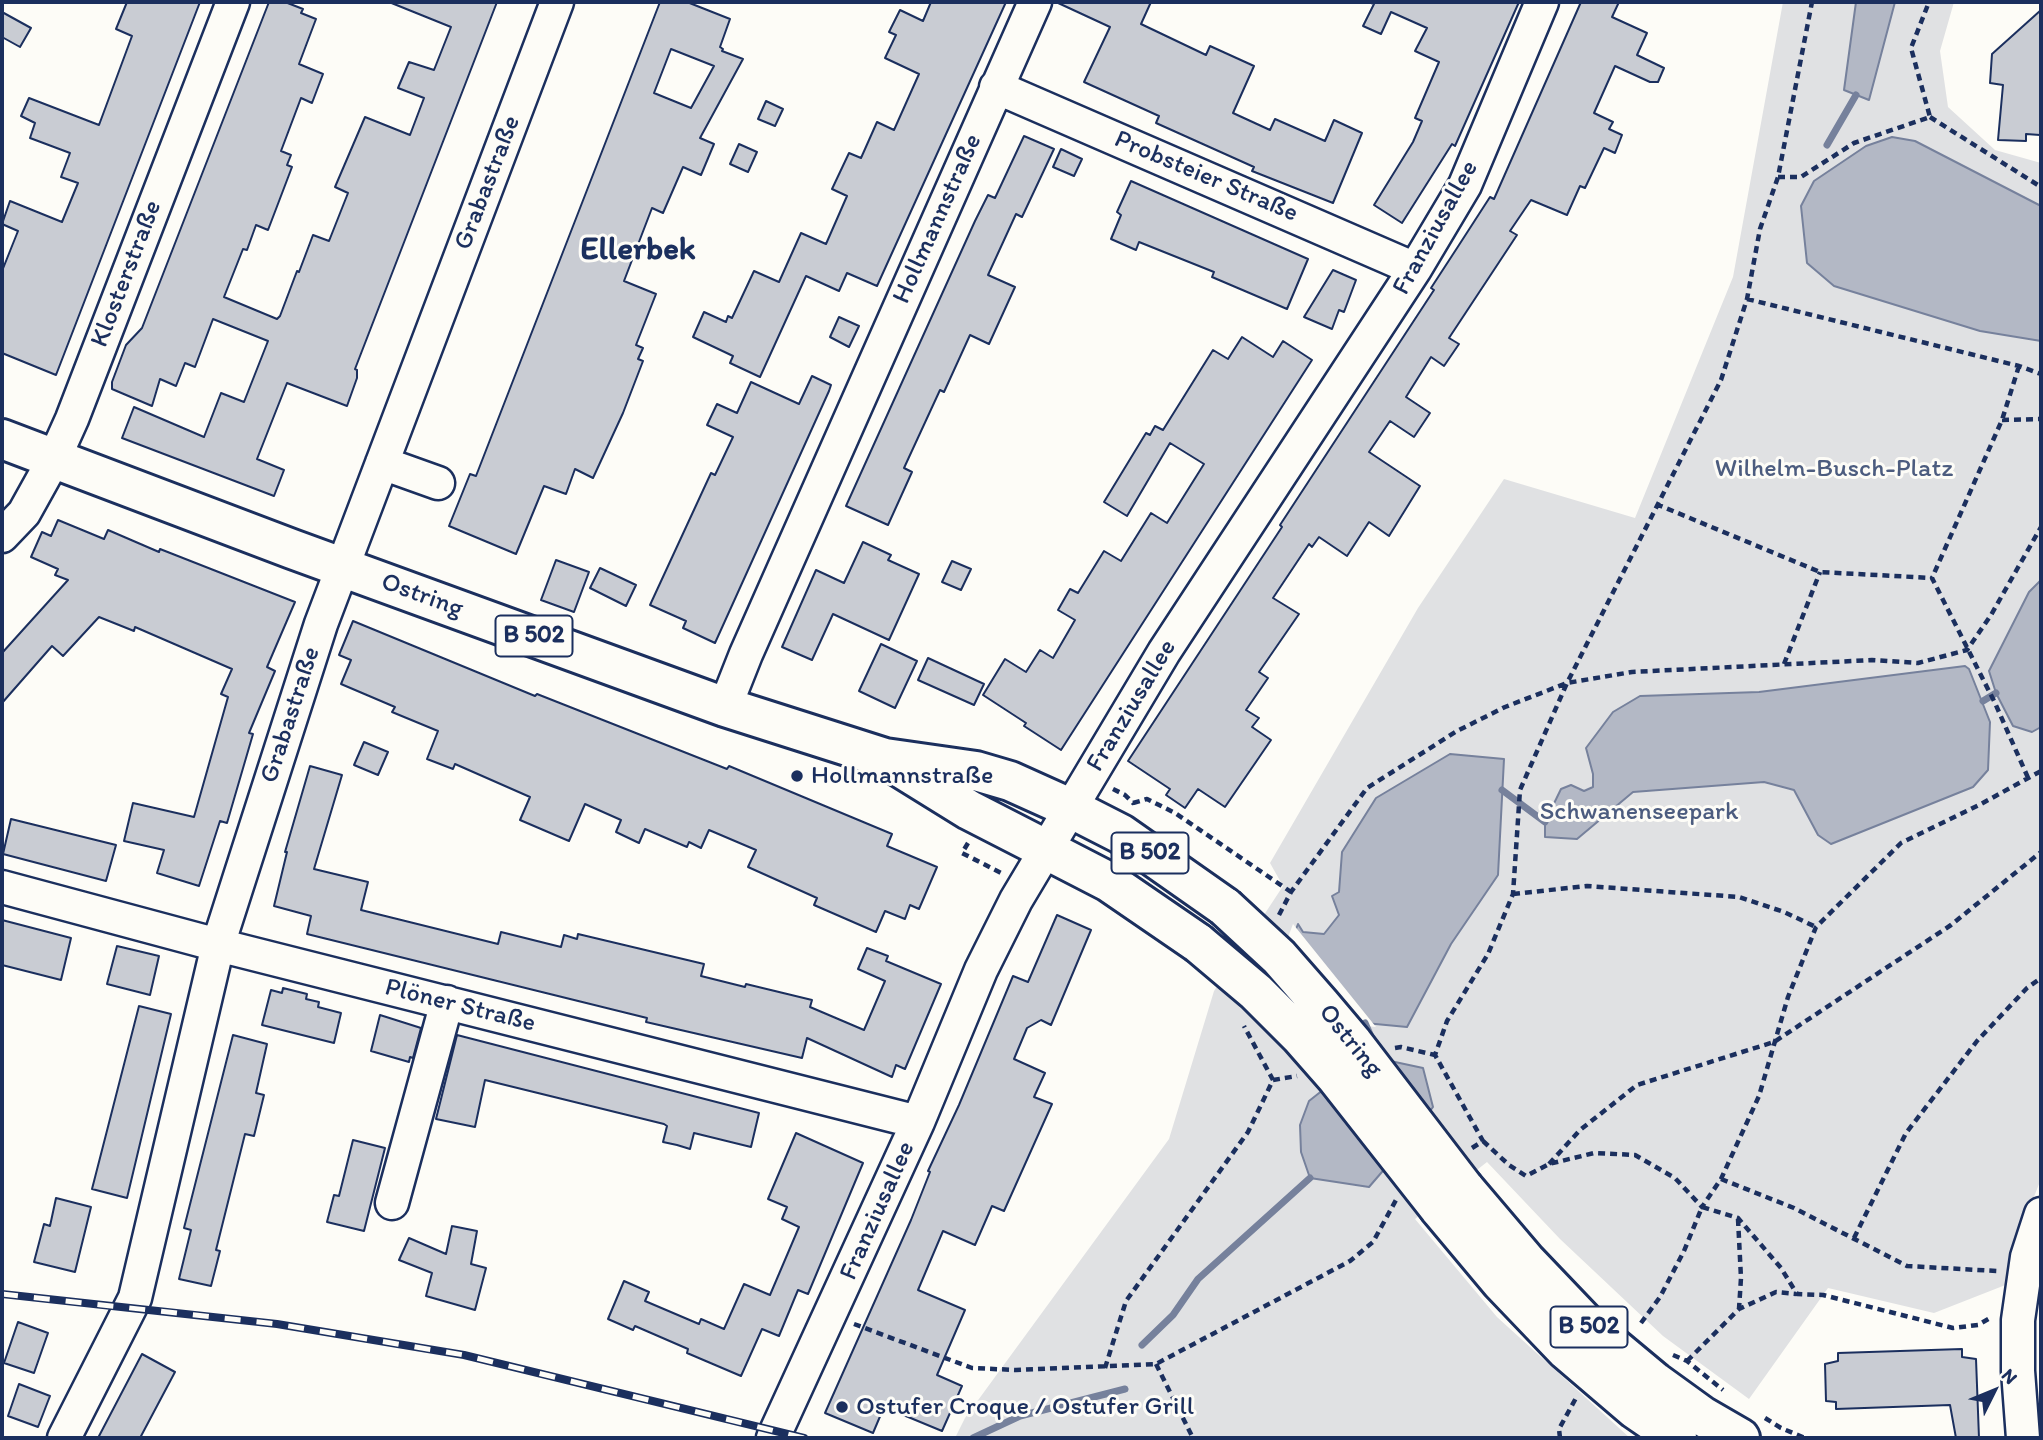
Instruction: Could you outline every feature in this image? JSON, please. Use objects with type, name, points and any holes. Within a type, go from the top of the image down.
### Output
[{"type":"main road","name":"Ostring","points":[[2,439],[341,567],[725,707],[885,758],[976,771],[1010,781],[1121,834],[1225,907],[1279,957],[1353,1043],[1455,1184],[1501,1282],[1566,1350],[1635,1409],[1677,1438]]},
{"type":"main road","name":"Ostring","points":[[885,758],[969,810],[1109,882],[1198,943],[1272,1006],[1309,1046],[1455,1184],[1554,1293],[1589,1327],[1655,1382],[1702,1416],[1750,1426]]},
{"type":"street","name":"Klosterstraße","points":[[2,536],[24,513],[54,460],[233,2]]},
{"type":"street","name":"Grabastraße","points":[[64,1438],[135,1298],[218,945],[316,636],[557,2]]},
{"type":"street","name":"Hollmannstraße","points":[[725,707],[1035,2]]},
{"type":"street","name":"Franziusallee","points":[[773,1438],[918,1122],[981,970],[1016,901],[1164,652],[1415,269],[1465,185],[1542,2]]},
{"type":"street","name":"Probsteier Straße","points":[[996,87],[1415,269]]},
{"type":"street","points":[[382,463],[438,483]]},
{"type":"street","name":"Plöner Straße","points":[[2,887],[218,945],[918,1122]]},
{"type":"street","points":[[392,1203],[447,1002]]},
{"type":"street","points":[[2023,1438],[2018,1371],[2018,1320],[2031,1294],[2027,1256],[2041,1214]]},
{"type":"path","points":[[1435,1055],[1447,1021],[1488,954],[1513,894],[1520,790],[1567,683],[1721,380],[1747,299],[1760,229],[1778,177],[1812,2]]},
{"type":"path","points":[[1929,2],[1911,48],[1930,117],[2041,187]]},
{"type":"path","points":[[1778,177],[1801,177],[1854,143],[1930,117]]},
{"type":"path","points":[[1747,299],[2019,366],[2041,374]]},
{"type":"path","points":[[2019,366],[2002,420],[1932,578],[1995,703],[2029,780]]},
{"type":"path","points":[[2002,420],[2041,419]]},
{"type":"path","points":[[1656,504],[1820,572],[1932,578]]},
{"type":"path","points":[[1279,916],[1291,892],[1367,788],[1457,731],[1505,707],[1567,683],[1632,672],[1872,660],[1918,663],[1967,650],[1991,615],[2041,527]]},
{"type":"path","points":[[1784,664],[1820,572]]},
{"type":"path","points":[[1641,1323],[1660,1297],[1678,1263],[1702,1207],[1721,1179],[1759,1096],[1788,997],[1816,927],[1901,843],[2029,780],[2041,771]]},
{"type":"path","points":[[1132,803],[1147,799],[1175,813],[1291,892]]},
{"type":"path","points":[[1549,1164],[1580,1130],[1637,1085],[1774,1042],[1951,925],[2041,852]]},
{"type":"path","points":[[1513,894],[1587,886],[1740,897],[1784,912],[1816,927]]},
{"type":"path","points":[[1854,1238],[1906,1133],[1977,1041],[2027,988],[2041,978]]},
{"type":"path","points":[[1105,1367],[1126,1301],[1248,1132],[1273,1080],[1240,1019]]},
{"type":"path","points":[[1401,1047],[1435,1055],[1483,1141],[1509,1165],[1526,1176],[1549,1164],[1594,1153],[1635,1156],[1675,1178],[1702,1207],[1738,1218],[1781,1268],[1797,1294]]},
{"type":"path","points":[[1455,1184],[1483,1141]]},
{"type":"path","points":[[1688,1361],[1739,1309],[1776,1292],[1823,1295],[1953,1328],[1978,1325],[2031,1294],[2004,1271],[1907,1266],[1794,1208],[1721,1179]]},
{"type":"path","points":[[831,1315],[972,1368],[1016,1370],[1156,1364],[1350,1261],[1373,1242],[1399,1196]]},
{"type":"path","points":[[1738,1218],[1741,1278],[1739,1309]]},
{"type":"path","points":[[1665,1352],[1688,1361],[1729,1395]]},
{"type":"path","points":[[1156,1364],[1193,1438]]},
{"type":"path","points":[[1560,1438],[1559,1429],[1577,1395]]},
{"type":"path","points":[[1750,1426],[1781,1428],[1805,1438]]},
{"type":"green space","name":"Schwanenseepark","points":[[1783,2],[1954,2],[1940,51],[1948,107],[1995,150],[2041,163],[2041,1179],[2015,1245],[2008,1284],[1934,1313],[1828,1288],[1749,1399],[1663,1336],[1560,1239],[1487,1162],[1415,1219],[1497,1317],[1630,1438],[955,1438],[965,1418],[1169,1139],[1214,991],[1283,886],[1270,863],[1418,608],[1504,479],[1635,518],[1733,277]]},
{"type":"shaded area","points":[[1856,2],[1895,2],[1869,100],[1844,90]]},
{"type":"shaded area","points":[[1892,137],[1915,141],[2041,206],[2041,341],[1980,331],[1834,286],[1807,263],[1801,206],[1814,181],[1866,146]]},
{"type":"shaded area","points":[[2041,580],[2041,727],[2032,732],[2013,726],[1996,693],[1989,671],[2029,592]]},
{"type":"shaded area","points":[[1965,666],[1969,669],[1990,722],[1988,770],[1973,787],[1831,844],[1818,835],[1794,790],[1764,782],[1633,792],[1577,839],[1545,837],[1545,822],[1561,789],[1571,785],[1584,791],[1593,787],[1593,774],[1586,748],[1613,712],[1640,696],[1759,692]]},
{"type":"shaded area","points":[[1450,754],[1504,759],[1498,875],[1451,944],[1407,1027],[1365,1023],[1266,1006],[1298,924],[1303,932],[1324,934],[1339,915],[1332,896],[1339,892],[1342,852],[1376,798]]},
{"type":"shaded area","points":[[1381,1059],[1423,1068],[1433,1107],[1369,1187],[1310,1178],[1301,1152],[1300,1125],[1309,1101],[1333,1082]]},
{"type":"pier","points":[[1293,924],[1376,1027],[1366,1026],[1294,1049],[1262,1006]]},
{"type":"building","points":[[127,2],[200,2],[56,375],[2,353],[2,271],[18,231],[2,224],[10,201],[62,222],[78,183],[61,177],[70,153],[30,138],[35,123],[21,116],[29,98],[99,125],[132,36],[116,29]]},
{"type":"building","points":[[269,2],[285,2],[303,9],[301,13],[316,19],[299,64],[323,74],[312,103],[301,98],[281,151],[291,155],[287,165],[292,167],[268,230],[256,225],[247,250],[243,249],[224,297],[277,319],[313,235],[329,241],[348,193],[335,187],[365,117],[410,135],[424,98],[398,88],[409,62],[434,70],[451,27],[389,2],[497,2],[355,369],[357,378],[347,406],[287,383],[257,459],[284,470],[274,496],[122,438],[134,407],[204,437],[221,393],[244,402],[268,341],[213,319],[195,367],[185,363],[176,386],[160,379],[152,406],[112,389],[112,382],[126,345],[142,328]]},
{"type":"building","points":[[660,2],[687,2],[730,19],[720,47],[722,51],[743,59],[700,138],[714,144],[701,175],[683,167],[663,213],[652,208],[624,281],[656,294],[636,345],[643,348],[638,359],[643,361],[593,478],[575,469],[566,494],[544,486],[516,554],[449,526],[470,474],[476,476]],"holes":[[[671,49],[714,66],[691,108],[654,93]]]},
{"type":"building","points":[[931,2],[1006,2],[877,286],[847,273],[839,291],[806,276],[760,377],[730,363],[733,356],[693,337],[704,312],[726,322],[728,316],[732,318],[754,271],[779,282],[801,233],[826,244],[847,196],[832,189],[849,153],[861,158],[877,122],[894,130],[919,74],[885,58],[896,35],[889,32],[900,10],[923,21]]},
{"type":"building","points":[[1056,2],[1151,2],[1141,24],[1206,55],[1210,46],[1254,66],[1233,113],[1270,130],[1275,119],[1325,141],[1334,120],[1362,133],[1333,203],[1252,171],[1254,167],[1156,123],[1159,116],[1084,82],[1110,27]]},
{"type":"building","points":[[1368,2],[1519,2],[1455,146],[1452,144],[1402,223],[1374,205],[1413,142],[1422,121],[1415,118],[1439,62],[1415,51],[1427,28],[1391,12],[1381,34],[1363,26],[1374,4]]},
{"type":"building","points":[[1581,2],[1619,2],[1612,17],[1647,33],[1637,55],[1664,68],[1658,82],[1650,82],[1615,66],[1594,113],[1613,122],[1609,129],[1622,135],[1615,153],[1604,148],[1585,188],[1580,186],[1567,215],[1531,200],[1510,231],[1517,235],[1449,338],[1459,344],[1444,366],[1431,357],[1406,397],[1430,413],[1414,437],[1390,421],[1369,452],[1420,486],[1389,536],[1369,522],[1347,556],[1319,537],[1312,547],[1309,544],[1273,598],[1299,614],[1259,672],[1268,678],[1246,710],[1259,718],[1252,727],[1271,740],[1225,807],[1198,789],[1185,808],[1166,795],[1170,789],[1128,761],[1282,527],[1280,525],[1434,290],[1431,288],[1490,197],[1494,199]]},
{"type":"building","points":[[2041,10],[2040,135],[2026,134],[2026,141],[1998,140],[2003,85],[1990,83],[1992,54]]},
{"type":"building","points":[[2,12],[31,28],[20,47],[2,37]]},
{"type":"building","points":[[766,101],[783,109],[775,126],[758,119]]},
{"type":"building","points":[[1024,136],[1054,149],[1022,217],[1016,214],[988,275],[1015,287],[989,344],[970,335],[944,392],[940,390],[904,468],[912,472],[888,525],[846,506],[975,221],[988,195],[995,198]]},
{"type":"building","points":[[739,144],[757,152],[748,172],[730,164]]},
{"type":"building","points":[[1061,149],[1082,159],[1074,176],[1053,167]]},
{"type":"building","points":[[1131,181],[1308,259],[1287,309],[1212,277],[1214,272],[1139,242],[1136,250],[1111,239],[1121,215],[1117,212]]},
{"type":"building","points":[[1333,270],[1356,280],[1344,312],[1339,310],[1332,329],[1304,317]]},
{"type":"building","points":[[839,317],[859,326],[849,347],[830,337]]},
{"type":"building","points":[[1242,337],[1273,357],[1283,341],[1312,360],[1061,750],[983,695],[1005,659],[1026,672],[1040,650],[1053,658],[1075,620],[1058,610],[1070,589],[1078,593],[1104,551],[1121,561],[1151,513],[1167,523],[1204,464],[1170,443],[1127,516],[1104,502],[1146,433],[1150,435],[1155,426],[1163,430],[1213,350],[1228,359]]},
{"type":"building","points":[[812,376],[831,385],[829,391],[715,643],[683,628],[686,621],[650,605],[711,473],[715,475],[733,437],[707,425],[717,404],[737,413],[751,382],[799,404]]},
{"type":"building","points":[[58,520],[104,539],[108,530],[159,552],[160,549],[295,602],[267,667],[275,671],[249,733],[253,734],[227,823],[220,821],[199,886],[157,873],[164,850],[124,841],[133,803],[194,817],[228,697],[221,694],[232,669],[135,627],[134,631],[99,617],[63,656],[52,646],[2,703],[2,653],[68,580],[55,575],[58,569],[31,557],[42,532],[51,536]]},
{"type":"building","points":[[863,542],[891,555],[888,560],[919,574],[889,640],[833,614],[812,660],[782,647],[816,570],[844,583]]},
{"type":"building","points":[[556,560],[589,572],[574,612],[541,600]]},
{"type":"building","points":[[952,561],[971,569],[961,590],[942,582]]},
{"type":"building","points":[[600,568],[636,585],[626,606],[590,588]]},
{"type":"building","points":[[353,621],[535,696],[537,694],[727,769],[729,766],[892,834],[887,846],[937,867],[919,909],[910,905],[905,919],[885,911],[876,932],[814,905],[817,898],[748,867],[756,850],[709,830],[701,848],[689,842],[687,847],[645,829],[639,843],[616,832],[621,820],[585,804],[569,841],[520,820],[530,797],[455,764],[453,769],[427,759],[438,731],[392,712],[395,707],[341,684],[351,660],[339,655]]},
{"type":"building","points":[[881,644],[917,661],[895,708],[859,691]]},
{"type":"building","points":[[928,658],[984,684],[974,705],[918,680]]},
{"type":"building","points":[[364,742],[388,752],[378,775],[354,765]]},
{"type":"building","points":[[310,766],[342,775],[314,869],[368,882],[361,910],[498,944],[501,932],[561,947],[564,935],[577,939],[578,934],[704,964],[701,976],[812,1000],[810,1007],[864,1030],[885,981],[858,969],[867,948],[888,956],[886,961],[941,984],[905,1069],[896,1065],[892,1077],[807,1038],[802,1058],[646,1022],[647,1018],[307,934],[311,916],[274,906],[285,852]]},
{"type":"building","points":[[11,819],[116,845],[106,881],[3,854]]},
{"type":"building","points":[[1057,915],[1091,930],[1051,1025],[1041,1020],[1027,1028],[1014,1059],[1045,1073],[1034,1097],[1052,1104],[1004,1211],[992,1206],[975,1245],[943,1231],[918,1290],[965,1310],[937,1375],[962,1386],[942,1431],[884,1407],[873,1433],[825,1413],[911,1220],[930,1172],[928,1171],[1013,976],[1028,982]]},
{"type":"building","points":[[2,920],[71,938],[61,980],[2,965]]},
{"type":"building","points":[[117,946],[159,956],[150,995],[107,984]]},
{"type":"building","points":[[283,988],[307,994],[306,999],[319,1002],[318,1007],[341,1013],[334,1043],[262,1025],[271,990],[282,993]]},
{"type":"building","points":[[139,1006],[171,1014],[127,1198],[92,1189]]},
{"type":"building","points":[[380,1015],[421,1028],[413,1058],[410,1057],[409,1062],[371,1051]]},
{"type":"building","points":[[233,1035],[267,1044],[256,1093],[264,1095],[254,1136],[245,1134],[216,1250],[220,1251],[211,1286],[179,1279],[191,1230],[184,1228]]},
{"type":"building","points":[[457,1035],[759,1113],[751,1147],[694,1133],[690,1149],[663,1142],[667,1126],[664,1124],[485,1080],[475,1127],[436,1119]]},
{"type":"building","points":[[796,1133],[863,1163],[808,1294],[798,1290],[779,1336],[762,1329],[741,1376],[687,1353],[688,1349],[635,1326],[633,1330],[608,1319],[624,1281],[649,1292],[645,1301],[699,1324],[701,1319],[724,1329],[744,1284],[770,1295],[799,1227],[782,1219],[787,1207],[768,1199]]},
{"type":"building","points":[[353,1140],[385,1148],[364,1231],[327,1222],[334,1195],[339,1196]]},
{"type":"building","points":[[56,1198],[91,1207],[75,1272],[34,1262],[44,1224],[50,1226]]},
{"type":"building","points":[[452,1226],[477,1231],[471,1264],[486,1268],[475,1310],[426,1296],[432,1273],[399,1260],[409,1238],[446,1254]]},
{"type":"building","points":[[18,1322],[48,1333],[34,1373],[4,1363]]},
{"type":"building","points":[[1962,1349],[1962,1357],[1976,1359],[1979,1438],[1956,1438],[1950,1405],[1836,1409],[1836,1402],[1826,1401],[1825,1364],[1838,1361],[1838,1353]]},
{"type":"building","points":[[142,1354],[175,1372],[140,1438],[98,1438]]},
{"type":"building","points":[[19,1384],[50,1396],[38,1427],[8,1416]]},
{"type":"waterway","points":[[1827,145],[1856,95]]},
{"type":"waterway","points":[[1983,701],[1996,693]]},
{"type":"waterway","points":[[1502,790],[1545,822]]},
{"type":"waterway","points":[[1365,1023],[1372,1039]]},
{"type":"waterway","points":[[1142,1345],[1173,1315],[1198,1279],[1310,1178]]},
{"type":"waterway","points":[[973,1438],[1020,1416],[1125,1389]]},
{"type":"railway","points":[[2,1294],[277,1324],[464,1355],[804,1438]]},
{"type":"place","name":"Hollmannstraße","points":[[797,776]]},
{"type":"place","name":"Ostufer Croque / Ostufer Grill","points":[[842,1407]]},
{"type":"district","name":"Ellerbek","points":[[638,251]]},
{"type":"park label","name":"Wilhelm-Busch-Platz","points":[[1834,469]]}]
